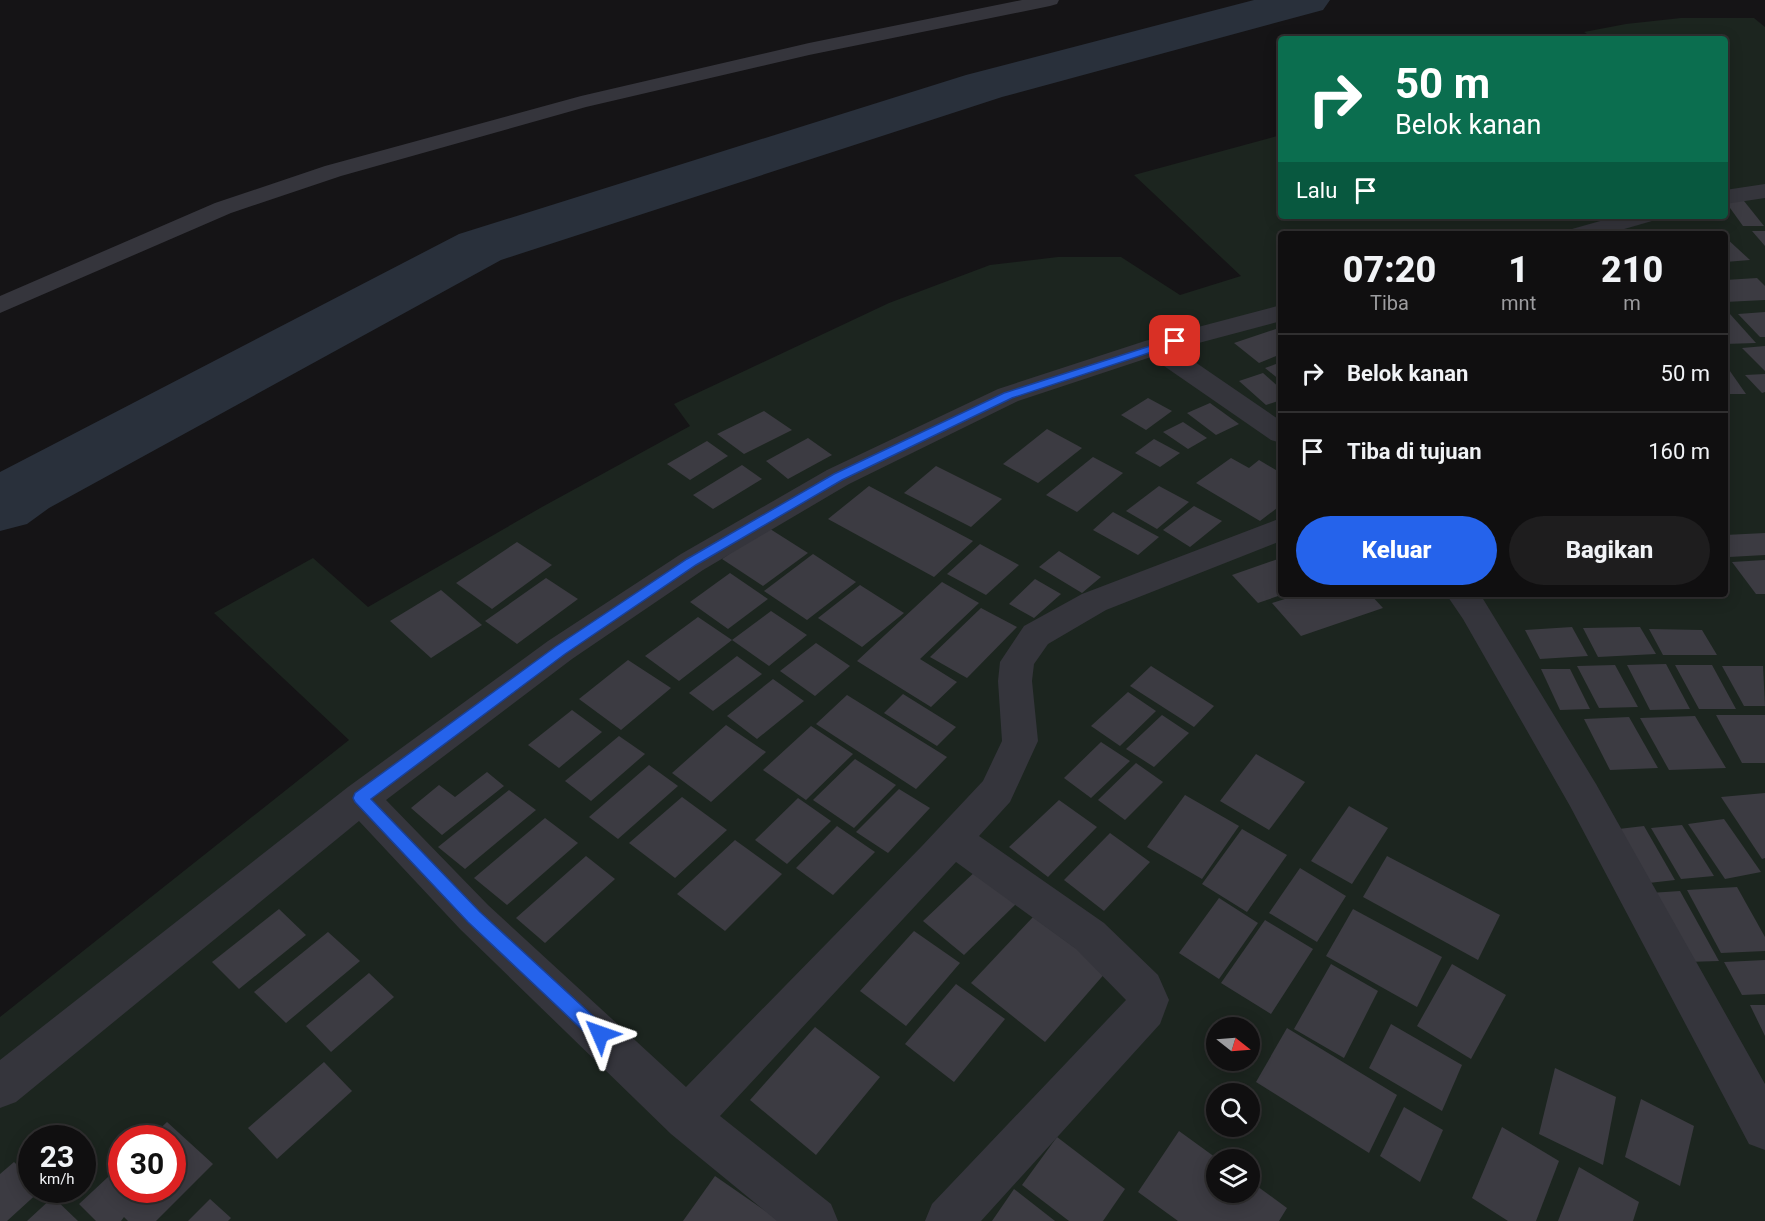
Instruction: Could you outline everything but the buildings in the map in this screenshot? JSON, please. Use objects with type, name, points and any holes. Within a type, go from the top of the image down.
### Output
[{"type":"street","points":[[0,305],[223,208],[344,168],[581,102],[809,49],[1050,0]]},
{"type":"street","points":[[1728,197],[1765,191]]},
{"type":"street","points":[[1592,231],[1634,219]]},
{"type":"street","points":[[0,1087],[361,798],[569,644],[692,562],[838,477],[1008,396],[1154,347],[1278,314]]},
{"type":"street","points":[[1154,347],[1278,432]]},
{"type":"street","points":[[687,1118],[997,791],[1020,741],[1015,681],[1017,662],[1036,635],[1094,602],[1278,530]]},
{"type":"street","points":[[1464,597],[1475,611],[1583,795],[1765,1128]]},
{"type":"street","points":[[361,798],[474,917],[687,1118],[814,1221]]},
{"type":"street","points":[[949,1221],[1145,1010],[1148,1000],[1143,989],[1090,936],[953,839]]},
{"type":"shaded area","points":[[1681,18],[1754,18],[1765,27],[1765,1221],[0,1221],[0,1017],[349,740],[214,613],[313,558],[368,607],[542,507],[690,426],[674,404],[889,303],[990,265],[1058,257],[1121,257],[1180,295],[1241,276],[1134,175],[1278,136],[1278,219],[1728,219],[1728,36],[1590,36],[1584,32],[1626,24]]},
{"type":"waterway","points":[[0,506],[23,491],[480,247],[984,86],[1307,0]]},
{"type":"route","points":[[600,1034],[474,917],[361,798],[560,650],[692,562],[838,477],[1008,396],[1175,341]]}]
